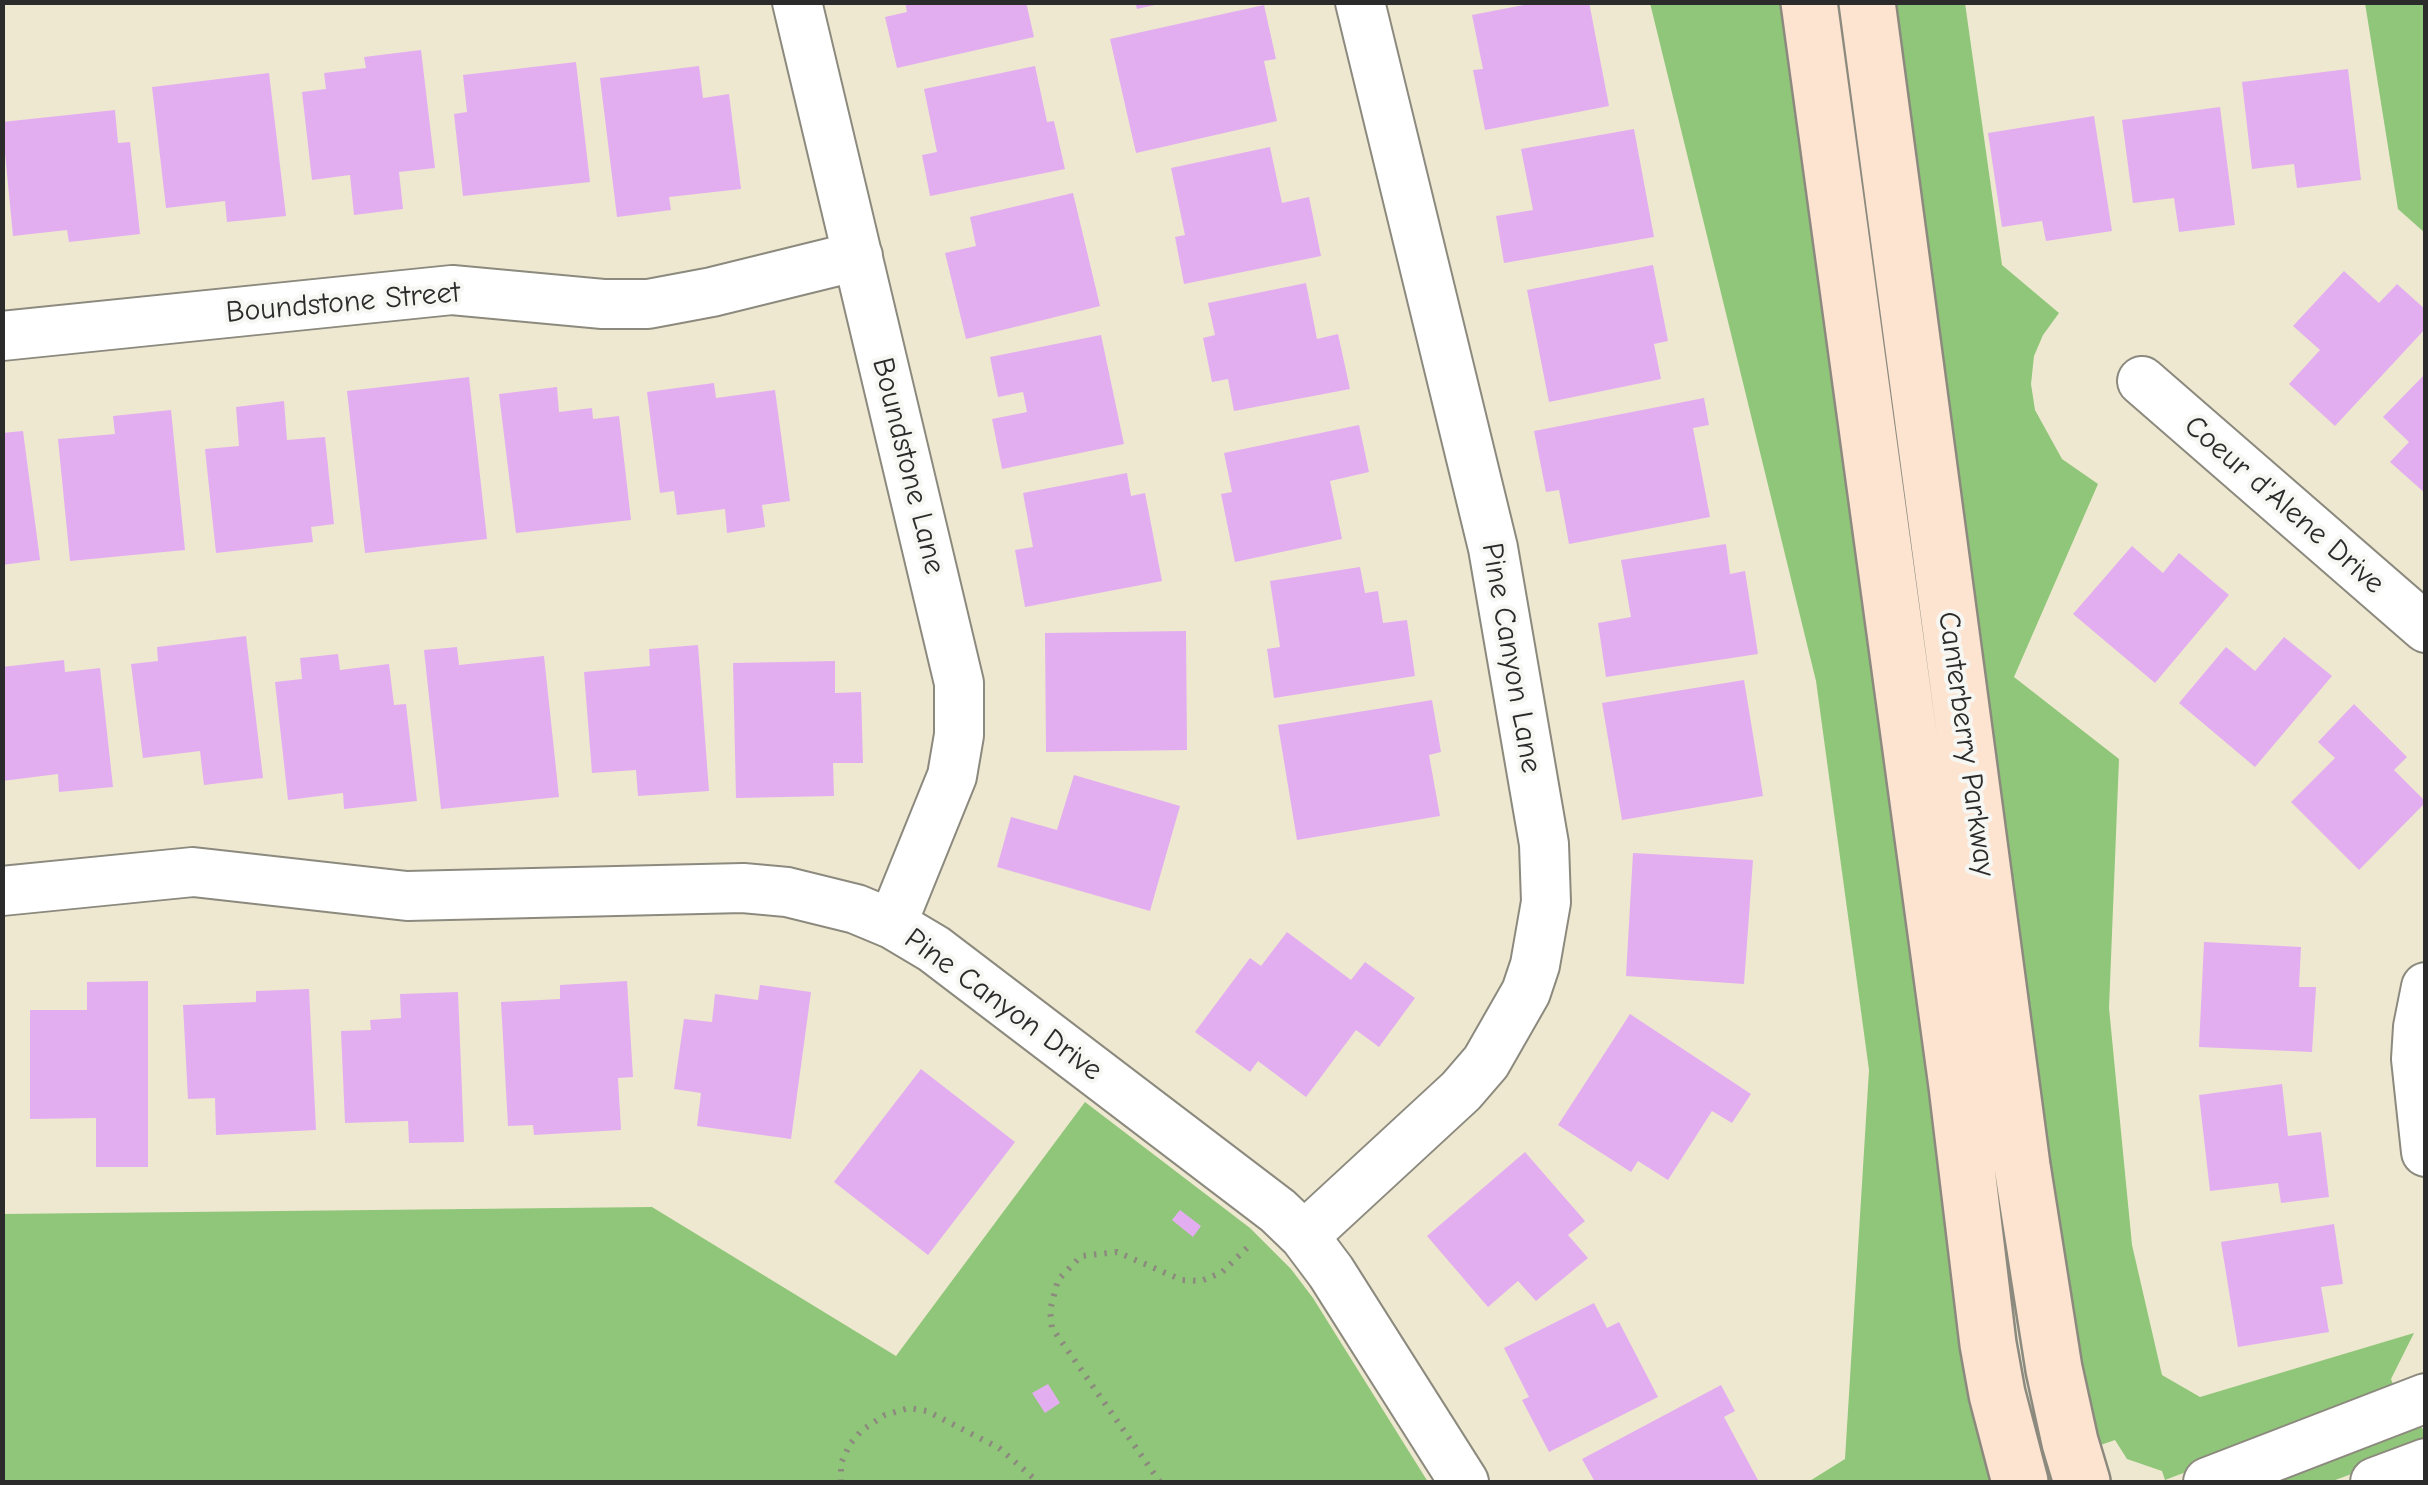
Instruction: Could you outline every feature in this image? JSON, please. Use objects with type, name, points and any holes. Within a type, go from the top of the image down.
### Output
[{"type":"street","name":"Boundstone Lane","points":[[797,2],[954,655],[960,702],[952,776],[892,924]]},
{"type":"street","name":"Pine Canyon Lane","points":[[1282,1235],[1461,1091],[1486,1062],[1526,992],[1535,966],[1546,902],[1544,844],[1493,548],[1360,2]]},
{"type":"street","name":"Canterberry Parkway","points":[[1809,2],[1952,1046],[1988,1344],[2020,1482]]},
{"type":"street","name":"Canterberry Parkway","points":[[1867,2],[2030,1218],[2054,1370],[2082,1482]]},
{"type":"street","name":"Boundstone Street","points":[[2,336],[452,290],[602,304],[648,304],[858,256]]},
{"type":"street","name":"Coeur d'Alene Drive","points":[[2142,381],[2426,628]]},
{"type":"street","name":"Pine Canyon Drive","points":[[2,891],[193,872],[407,896],[744,888],[856,909],[892,924],[934,949],[1278,1211],[1282,1235],[1331,1272],[1464,1482]]},
{"type":"street","points":[[2426,987],[2416,1058],[2426,1152]]},
{"type":"street","points":[[2208,1482],[2426,1398]]},
{"type":"street","points":[[2375,1482],[2426,1463]]},
{"type":"path","points":[[1160,1482],[1052,1328],[1050,1310],[1058,1280],[1082,1256],[1117,1252],[1182,1280],[1200,1281],[1282,1235]]},
{"type":"path","points":[[841,1482],[841,1463],[862,1430],[885,1415],[909,1408],[927,1411],[999,1448],[1038,1482]]},
{"type":"green space","points":[[1650,3],[1790,3],[2000,1482],[1808,1482],[1845,1459],[1869,1070],[1816,681]]},
{"type":"green space","points":[[1884,3],[1965,3],[2002,265],[2059,313],[2034,356],[2031,384],[2035,410],[2062,459],[2098,484],[2014,677],[2119,759],[2109,1008],[2132,1245],[2162,1375],[2200,1397],[2414,1333],[2391,1379],[2396,1392],[2165,1480],[2162,1471],[2127,1459],[2115,1440],[2089,1449]]},
{"type":"green space","points":[[2365,3],[2425,3],[2425,233],[2398,209]]},
{"type":"green space","points":[[1085,1102],[1250,1228],[1291,1269],[1428,1482],[3,1482],[2,1214],[652,1207],[896,1356]]},
{"type":"green space","points":[[2415,1422],[2425,1431],[2421,1448],[2330,1482],[2250,1482]]},
{"type":"building","points":[[905,2],[1026,2],[1034,37],[897,68],[885,17],[907,12]]},
{"type":"building","points":[[1135,2],[1159,2],[1159,4],[1137,9]]},
{"type":"building","points":[[1539,2],[1589,2],[1609,106],[1485,130],[1473,70],[1483,69],[1472,15]]},
{"type":"building","points":[[1264,5],[1276,59],[1264,61],[1277,121],[1136,153],[1110,39]]},
{"type":"building","points":[[421,50],[435,168],[399,172],[403,209],[354,215],[350,175],[312,180],[302,92],[326,89],[324,73],[366,68],[364,57]]},
{"type":"building","points":[[576,62],[590,182],[463,196],[454,114],[467,112],[463,75]]},
{"type":"building","points":[[699,66],[703,98],[729,94],[741,189],[669,197],[671,210],[617,217],[600,78]]},
{"type":"building","points":[[1035,66],[1047,122],[1054,121],[1065,169],[930,196],[922,155],[937,152],[924,89]]},
{"type":"building","points":[[2348,69],[2361,180],[2297,188],[2294,164],[2252,169],[2242,82]]},
{"type":"building","points":[[269,73],[286,216],[227,222],[225,201],[166,208],[152,87]]},
{"type":"building","points":[[2220,107],[2235,225],[2179,232],[2174,198],[2133,203],[2122,120]]},
{"type":"building","points":[[115,110],[118,143],[130,142],[140,234],[69,242],[67,230],[13,236],[2,122]]},
{"type":"building","points":[[2094,116],[2112,231],[2046,241],[2042,221],[2002,227],[1988,133]]},
{"type":"building","points":[[1634,129],[1654,237],[1504,263],[1496,216],[1533,210],[1521,149]]},
{"type":"building","points":[[1270,147],[1282,203],[1309,197],[1321,256],[1184,284],[1175,237],[1185,235],[1171,168]]},
{"type":"building","points":[[1073,193],[1100,306],[966,339],[945,253],[976,246],[970,217]]},
{"type":"building","points":[[1653,265],[1668,341],[1654,344],[1661,379],[1549,402],[1527,290]]},
{"type":"building","points":[[2344,271],[2379,303],[2397,284],[2426,310],[2426,328],[2335,426],[2289,384],[2320,350],[2293,326]]},
{"type":"building","points":[[1306,283],[1317,339],[1338,334],[1350,389],[1234,411],[1228,379],[1212,382],[1203,338],[1215,335],[1208,303]]},
{"type":"building","points":[[1101,335],[1124,444],[1002,469],[992,419],[1027,412],[1023,392],[998,397],[990,357]]},
{"type":"building","points":[[2426,373],[2426,494],[2390,462],[2409,442],[2383,417]]},
{"type":"building","points":[[469,377],[487,539],[365,553],[347,391]]},
{"type":"building","points":[[714,383],[716,398],[775,390],[790,501],[762,505],[765,527],[727,533],[725,509],[677,515],[674,491],[660,493],[647,392]]},
{"type":"building","points":[[557,387],[559,412],[592,408],[593,419],[619,416],[631,520],[516,533],[499,394]]},
{"type":"building","points":[[1704,398],[1709,425],[1693,428],[1710,517],[1569,544],[1559,490],[1546,492],[1534,431]]},
{"type":"building","points":[[284,401],[287,440],[325,437],[334,524],[311,527],[313,542],[216,553],[205,449],[239,446],[236,407]]},
{"type":"building","points":[[171,410],[185,550],[70,561],[58,439],[115,434],[113,416]]},
{"type":"building","points":[[1359,425],[1369,472],[1330,481],[1342,539],[1235,562],[1221,494],[1232,492],[1224,453]]},
{"type":"building","points":[[23,431],[40,560],[2,565],[2,433]]},
{"type":"building","points":[[1127,473],[1131,496],[1145,493],[1162,581],[1025,607],[1015,550],[1033,547],[1023,493]]},
{"type":"building","points":[[1726,544],[1730,574],[1745,571],[1758,654],[1606,677],[1598,623],[1631,617],[1621,560]]},
{"type":"building","points":[[2132,546],[2163,573],[2179,553],[2229,595],[2155,683],[2073,614]]},
{"type":"building","points":[[1360,567],[1365,593],[1378,591],[1383,623],[1407,620],[1415,676],[1274,698],[1267,649],[1280,647],[1270,581]]},
{"type":"building","points":[[1186,631],[1187,750],[1046,752],[1045,633]]},
{"type":"building","points":[[246,636],[263,778],[204,785],[200,751],[143,758],[131,664],[158,661],[157,647]]},
{"type":"building","points":[[2284,637],[2332,676],[2255,767],[2179,703],[2226,647],[2255,671]]},
{"type":"building","points":[[698,645],[709,791],[638,796],[636,770],[592,773],[584,672],[650,666],[649,649]]},
{"type":"building","points":[[457,647],[459,665],[544,656],[559,797],[441,809],[424,650]]},
{"type":"building","points":[[338,654],[340,670],[389,664],[394,705],[406,704],[417,801],[344,809],[343,793],[288,800],[275,682],[302,679],[300,658]]},
{"type":"building","points":[[64,660],[65,672],[100,668],[113,787],[59,792],[58,774],[2,781],[2,667]]},
{"type":"building","points":[[835,661],[835,693],[861,692],[863,763],[833,763],[834,796],[736,798],[733,663]]},
{"type":"building","points":[[1744,680],[1763,796],[1622,820],[1602,703]]},
{"type":"building","points":[[1432,700],[1441,752],[1429,755],[1440,816],[1297,840],[1278,725]]},
{"type":"building","points":[[2354,704],[2407,757],[2394,770],[2426,802],[2359,870],[2291,802],[2335,758],[2318,742]]},
{"type":"building","points":[[1074,775],[1180,806],[1150,911],[997,867],[1011,817],[1057,830]]},
{"type":"building","points":[[1633,853],[1753,860],[1744,984],[1626,976]]},
{"type":"building","points":[[1287,932],[1351,980],[1365,962],[1415,998],[1379,1047],[1356,1030],[1306,1097],[1258,1061],[1250,1072],[1195,1032],[1250,958],[1261,966]]},
{"type":"building","points":[[2204,942],[2301,947],[2299,987],[2316,987],[2312,1052],[2199,1047]]},
{"type":"building","points":[[148,981],[148,1167],[96,1167],[96,1118],[30,1119],[30,1010],[87,1010],[87,982]]},
{"type":"building","points":[[627,981],[633,1077],[618,1078],[621,1130],[534,1135],[533,1125],[508,1126],[501,1002],[560,999],[560,985]]},
{"type":"building","points":[[760,985],[811,992],[791,1139],[697,1126],[701,1093],[674,1089],[684,1019],[712,1022],[715,994],[758,1000]]},
{"type":"building","points":[[309,989],[316,1130],[216,1135],[215,1098],[188,1099],[183,1005],[256,1002],[256,991]]},
{"type":"building","points":[[458,992],[464,1142],[409,1143],[408,1121],[345,1123],[341,1031],[371,1030],[370,1020],[401,1018],[400,994]]},
{"type":"building","points":[[1630,1014],[1751,1094],[1732,1123],[1712,1111],[1668,1180],[1638,1161],[1631,1172],[1558,1125]]},
{"type":"building","points":[[921,1069],[1015,1142],[928,1255],[834,1182]]},
{"type":"building","points":[[2282,1084],[2288,1136],[2321,1132],[2329,1197],[2281,1203],[2278,1183],[2210,1191],[2199,1095]]},
{"type":"building","points":[[1525,1152],[1585,1221],[1568,1235],[1588,1258],[1536,1301],[1518,1281],[1488,1307],[1427,1236]]},
{"type":"building","points":[[1180,1210],[1201,1226],[1193,1237],[1172,1220]]},
{"type":"building","points":[[2334,1224],[2343,1284],[2321,1287],[2329,1332],[2238,1347],[2221,1242]]},
{"type":"building","points":[[1594,1303],[1607,1328],[1619,1322],[1658,1397],[1549,1452],[1522,1400],[1529,1397],[1504,1348]]},
{"type":"building","points":[[1048,1384],[1060,1403],[1045,1413],[1032,1393]]},
{"type":"building","points":[[1721,1385],[1735,1411],[1724,1417],[1759,1482],[1595,1482],[1582,1459]]}]
